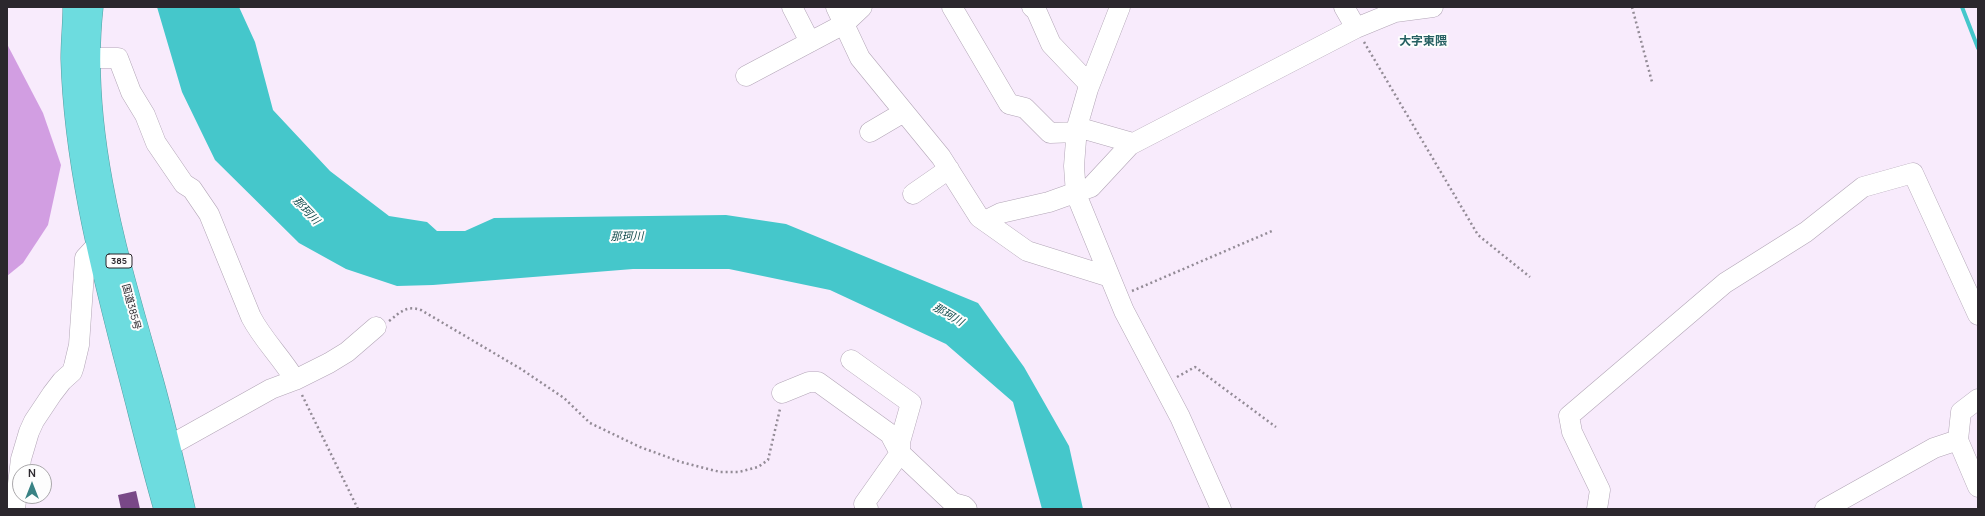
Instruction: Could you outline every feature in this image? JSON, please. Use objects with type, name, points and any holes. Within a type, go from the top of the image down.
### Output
[{"type":"highway","name":"国道385号","points":[[74,7],[72,58],[77,122],[85,185],[149,452],[165,509]]},
{"type":"highway","name":"国道385号","points":[[92,7],[89,58],[98,162],[126,291],[169,446],[184,509]]},
{"type":"street","points":[[792,7],[810,42]]},
{"type":"street","points":[[746,76],[810,42],[840,15],[862,7]]},
{"type":"street","points":[[952,7],[1009,104],[1025,108],[1050,133],[1077,130],[1133,143]]},
{"type":"street","points":[[1032,7],[1036,10],[1051,44],[1089,84]]},
{"type":"street","points":[[1120,7],[1089,84],[1077,130],[1074,166],[1076,194],[1118,297],[1180,417],[1221,509]]},
{"type":"street","points":[[1344,7],[1356,28]]},
{"type":"street","points":[[985,221],[1001,213],[1076,194],[1091,187],[1133,143],[1356,28],[1395,12],[1433,7]]},
{"type":"street","points":[[840,15],[860,58],[949,169],[978,216],[1027,251],[1110,277]]},
{"type":"street","points":[[89,58],[118,58],[131,92],[145,115],[156,143],[184,184],[192,189],[209,214],[251,317],[258,330],[284,362],[295,380]]},
{"type":"street","points":[[870,132],[904,112]]},
{"type":"street","points":[[913,194],[949,169]]},
{"type":"street","points":[[1596,509],[1600,490],[1572,432],[1568,416],[1725,283],[1806,232],[1863,187],[1912,173],[1978,315]]},
{"type":"street","points":[[15,509],[21,459],[29,432],[34,421],[52,394],[62,381],[72,372],[74,366],[78,345],[85,258],[98,244]]},
{"type":"street","points":[[169,446],[244,403],[271,389],[295,380],[347,352],[376,328]]},
{"type":"street","points":[[851,360],[911,403],[900,442],[900,453],[864,507]]},
{"type":"street","points":[[782,393],[809,382],[818,382],[890,434],[900,453],[953,503],[964,506],[967,509]]},
{"type":"street","points":[[1978,399],[1961,412],[1958,440],[1978,487]]},
{"type":"street","points":[[1825,509],[1934,448],[1958,440]]},
{"type":"path","points":[[1632,7],[1652,82]]},
{"type":"path","points":[[1356,28],[1478,235],[1530,277]]},
{"type":"path","points":[[1118,297],[1272,231]]},
{"type":"path","points":[[376,328],[406,309],[413,308],[421,310],[521,369],[564,398],[590,423],[640,447],[681,462],[720,472],[739,472],[758,466],[768,460],[776,432],[782,393]]},
{"type":"path","points":[[1163,385],[1195,367],[1276,427]]},
{"type":"path","points":[[295,380],[358,509]]},
{"type":"shaded area","points":[[7,44],[43,113],[61,165],[48,225],[23,263],[7,276]]},
{"type":"water","name":"那珂川","points":[[157,7],[239,7],[255,42],[273,110],[330,171],[389,216],[427,222],[437,231],[465,231],[494,218],[726,215],[786,224],[978,303],[1024,367],[1069,446],[1083,509],[1042,509],[1013,402],[946,344],[830,290],[729,269],[633,269],[433,285],[397,286],[346,269],[299,243],[215,160],[182,92]]},
{"type":"building","points":[[136,491],[140,509],[121,509],[118,495]]},
{"type":"waterway","points":[[1962,7],[1978,48]]},
{"type":"district","name":"大字東隈","points":[[1423,42]]}]
